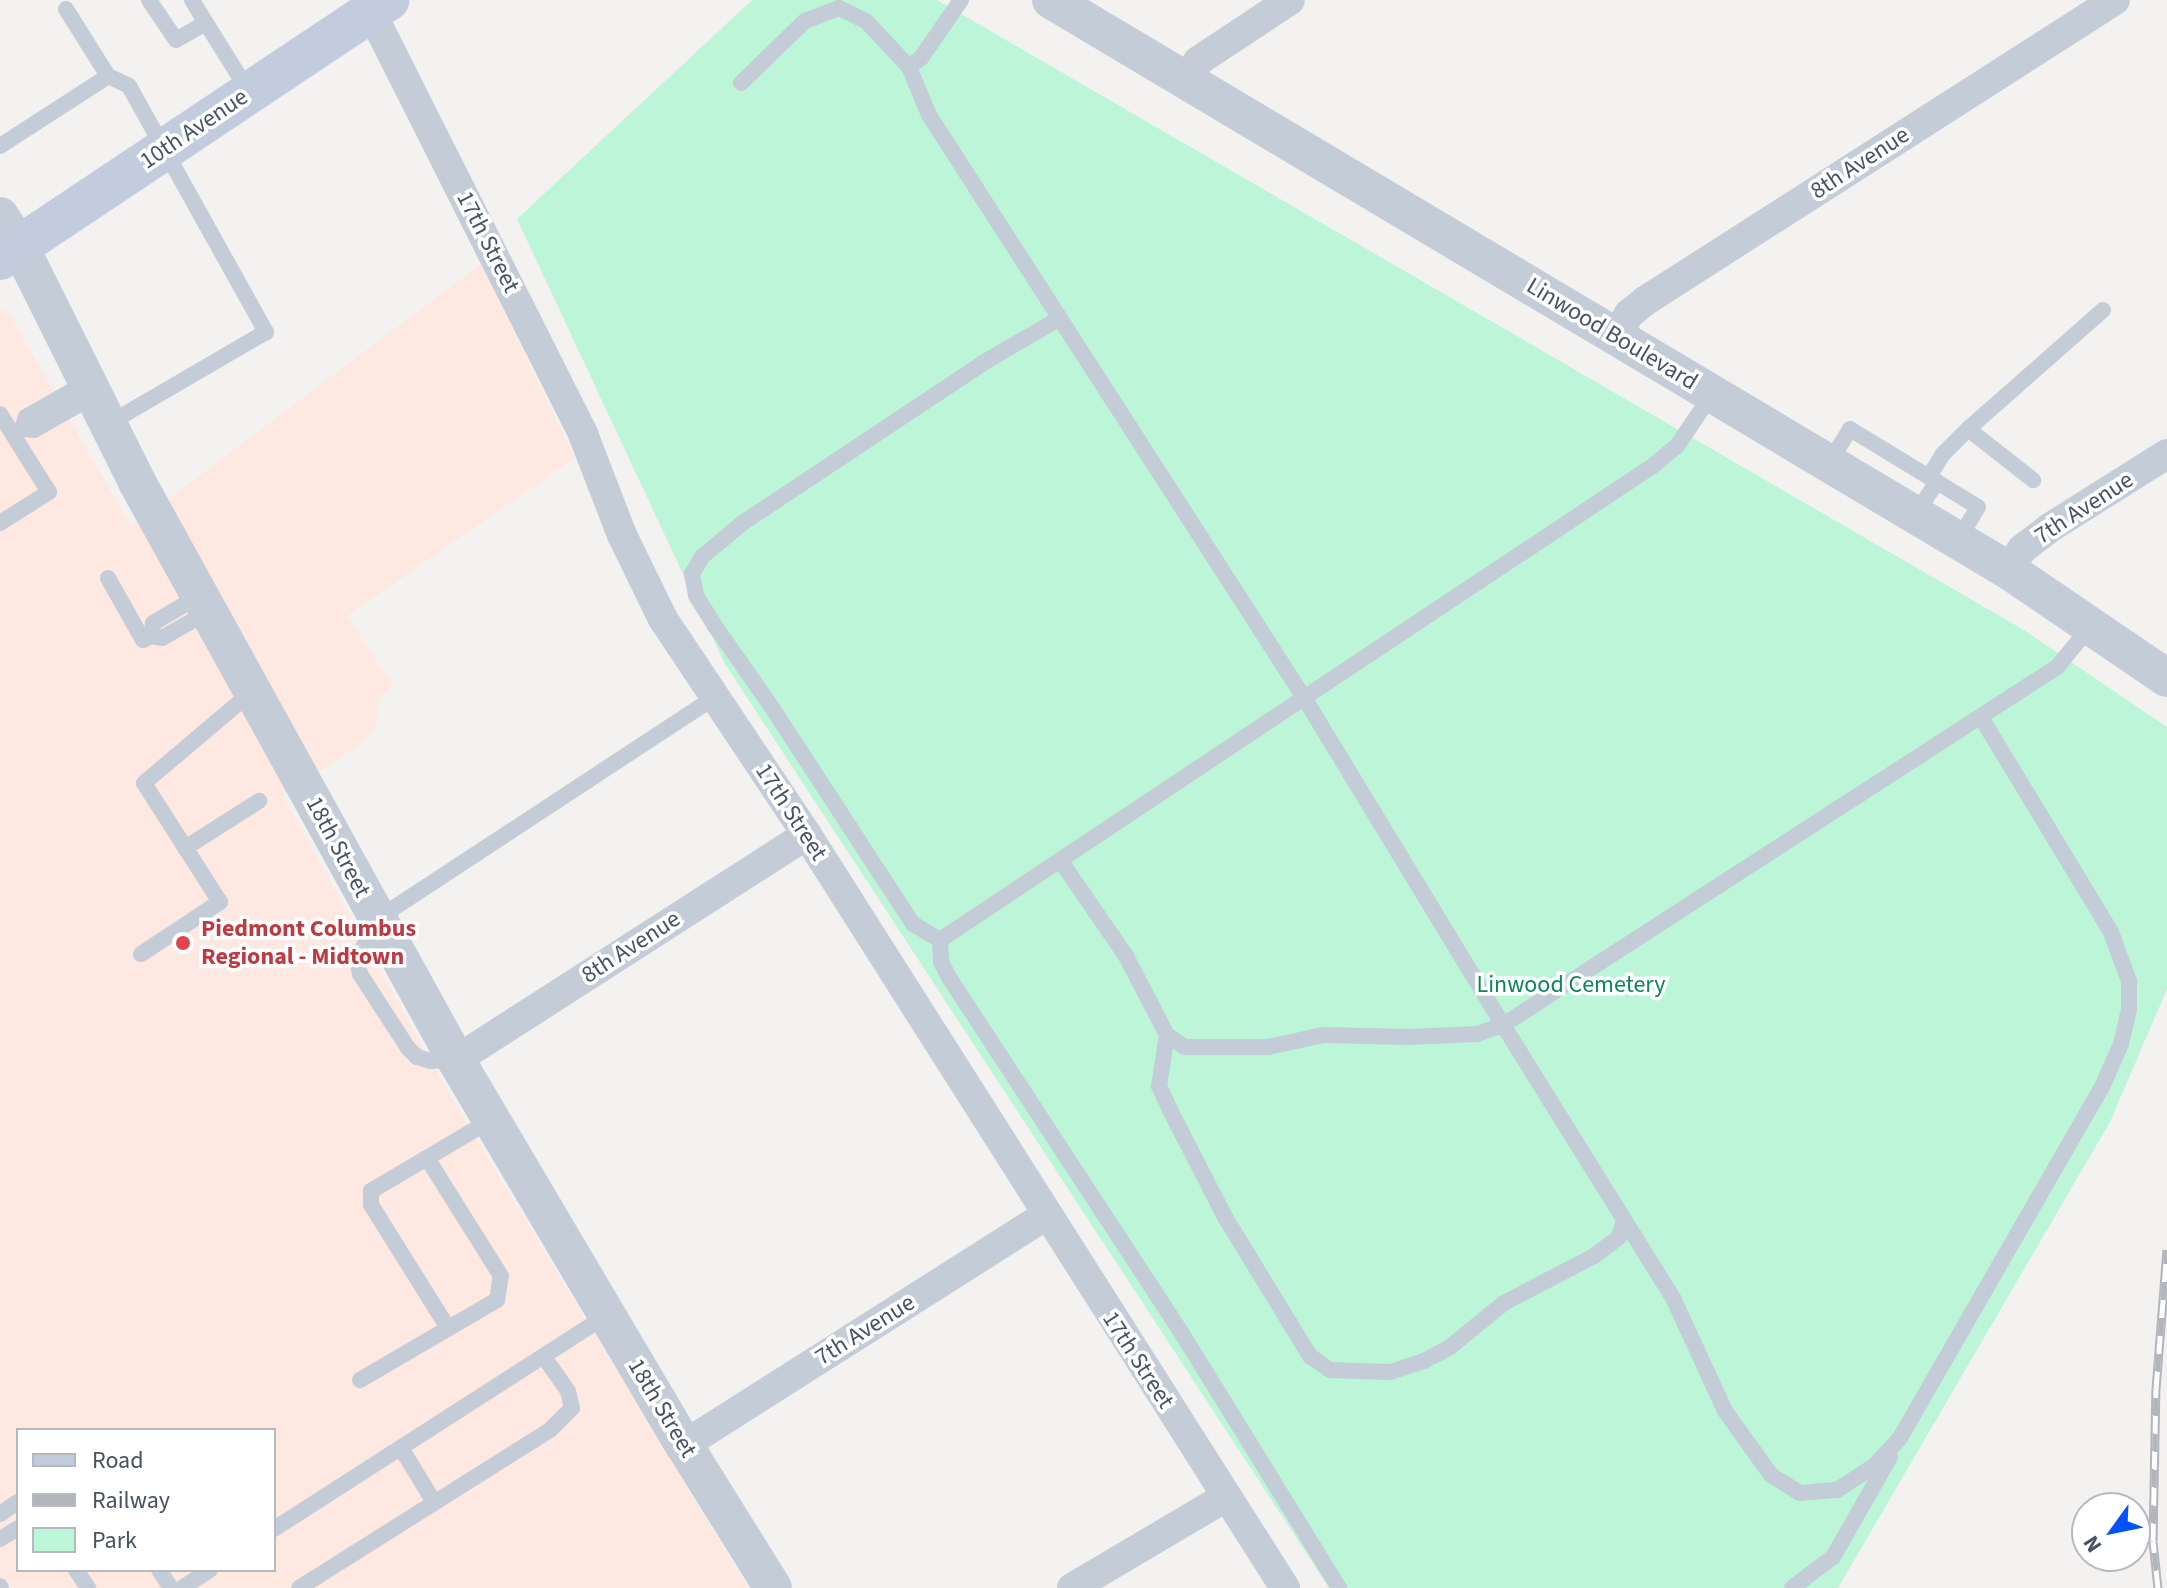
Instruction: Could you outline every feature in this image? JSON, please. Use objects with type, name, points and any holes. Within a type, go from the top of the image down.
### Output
[{"type":"main road","name":"10th Avenue","points":[[7,241],[166,149],[375,4]]},
{"type":"street","name":"Linwood Boulevard","points":[[1051,0],[2008,570],[2167,678]]},
{"type":"street","points":[[1188,81],[1198,61],[1290,0]]},
{"type":"street","name":"8th Avenue","points":[[1616,337],[1629,314],[1645,301],[2115,0]]},
{"type":"street","name":"17th Street","points":[[375,4],[583,434],[622,535],[663,619],[807,835],[1045,1216],[1285,1588]]},
{"type":"street","name":"18th Street","points":[[7,241],[456,1060],[684,1445],[773,1588]]},
{"type":"street","name":"7th Avenue","points":[[2008,570],[2022,549],[2051,527],[2167,454]]},
{"type":"street","name":"8th Avenue","points":[[456,1060],[807,835]]},
{"type":"street","name":"7th Avenue","points":[[684,1445],[1045,1216]]},
{"type":"street","points":[[1072,1588],[1226,1497]]},
{"type":"lane","points":[[149,0],[176,40],[206,23]]},
{"type":"lane","points":[[192,0],[249,92]]},
{"type":"lane","points":[[909,67],[921,58],[956,7]]},
{"type":"lane","points":[[741,83],[805,21],[839,8],[866,21],[909,67],[929,115],[1303,696],[1674,1300],[1725,1411],[1771,1475],[1800,1493],[1837,1490],[1874,1466],[1900,1438]]},
{"type":"lane","points":[[17,432],[34,430],[96,401],[266,332],[129,86],[108,76],[66,9]]},
{"type":"lane","points":[[0,146],[108,76]]},
{"type":"lane","points":[[1915,515],[1943,454],[2103,310]]},
{"type":"lane","points":[[940,940],[913,924],[715,626],[696,595],[692,574],[702,557],[741,524],[983,363],[1060,318]]},
{"type":"lane","points":[[940,940],[1654,465],[1677,446],[1712,394]]},
{"type":"lane","points":[[0,414],[17,432],[49,492],[0,523]]},
{"type":"lane","points":[[1829,463],[1850,429],[1978,507],[1958,540]]},
{"type":"lane","points":[[1968,429],[2033,480]]},
{"type":"lane","points":[[108,578],[143,640],[151,636],[162,638],[205,603]]},
{"type":"lane","points":[[1060,860],[1126,956],[1167,1035],[1185,1047],[1268,1047],[1323,1035],[1408,1037],[1477,1034],[1503,1025],[2057,667],[2091,626]]},
{"type":"lane","points":[[141,954],[220,902],[144,783],[254,690]]},
{"type":"lane","points":[[377,919],[715,697]]},
{"type":"lane","points":[[1792,1588],[1833,1557],[2102,1087],[2121,1044],[2129,1010],[2129,981],[2111,932],[1981,717]]},
{"type":"lane","points":[[185,848],[259,801]]},
{"type":"lane","points":[[940,940],[941,962],[950,979],[1181,1332],[1339,1588]]},
{"type":"lane","points":[[1167,1035],[1159,1086],[1170,1110],[1225,1217],[1310,1356],[1330,1370],[1390,1372],[1424,1361],[1450,1347],[1504,1303],[1594,1256],[1619,1237],[1624,1221]]},
{"type":"lane","points":[[448,1328],[371,1205],[371,1191],[491,1120]]},
{"type":"lane","points":[[360,1380],[497,1300],[501,1276],[427,1158]]},
{"type":"lane","points":[[276,1528],[607,1315]]},
{"type":"lane","points":[[299,1588],[324,1581],[434,1502],[550,1430],[572,1408],[568,1391],[544,1357]]},
{"type":"lane","points":[[401,1448],[434,1502]]},
{"type":"lane","points":[[182,1588],[207,1572]]},
{"type":"shaded area","name":"Piedmont Columbus Regional - Midtown","points":[[481,264],[575,458],[347,616],[393,686],[379,698],[376,725],[365,741],[283,796],[448,1092],[748,1588],[0,1588],[0,311],[8,311],[131,527]]},
{"type":"green space","name":"Linwood Cemetery","points":[[752,0],[937,0],[2024,630],[2167,727],[2167,989],[2110,1122],[1838,1588],[1329,1588],[725,664],[517,219]]},
{"type":"railway","points":[[2158,1588],[2153,1541],[2156,1389],[2167,1249]]},
{"type":"place","name":"Piedmont Columbus Regional - Midtown","points":[[183,943]]}]
